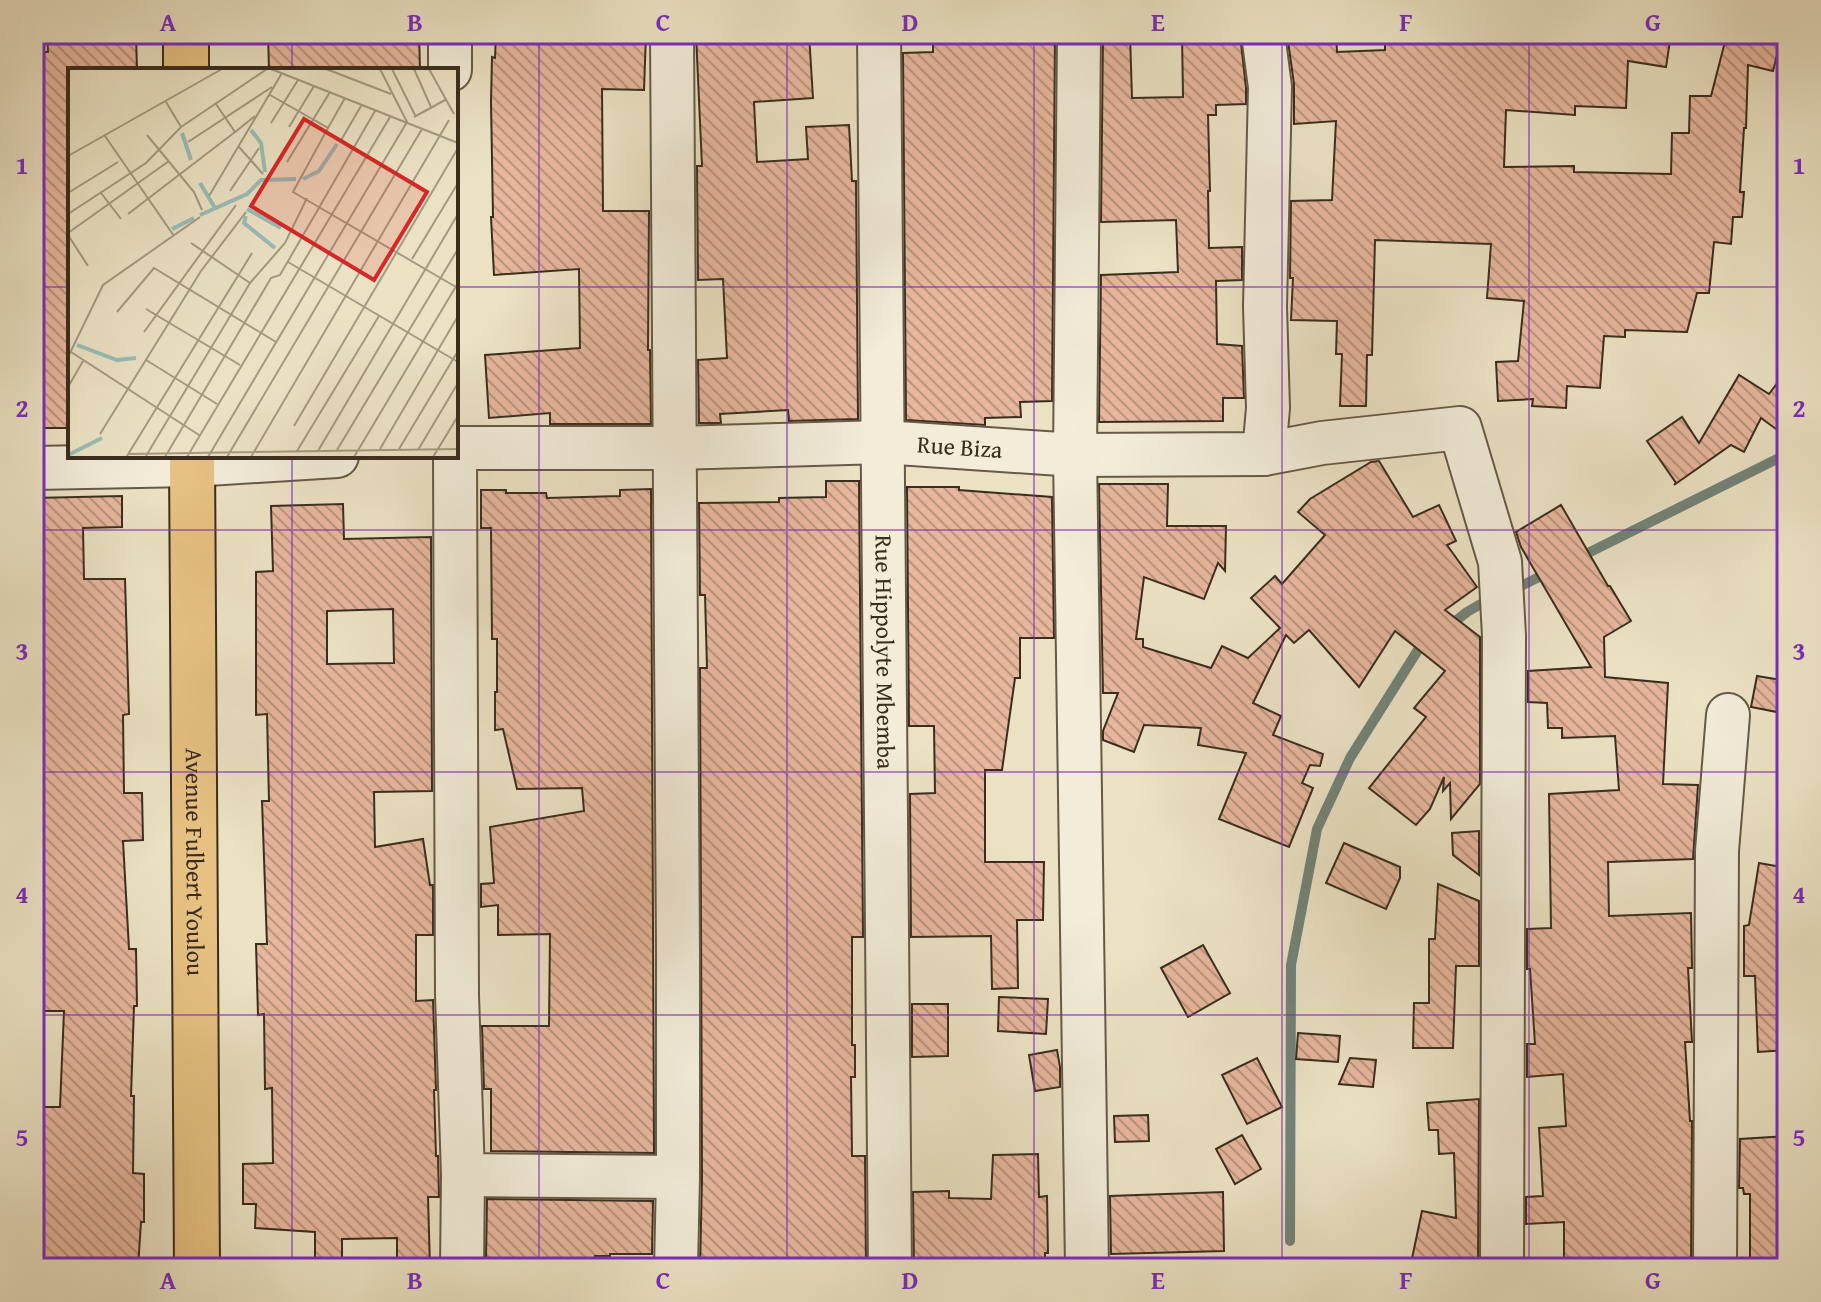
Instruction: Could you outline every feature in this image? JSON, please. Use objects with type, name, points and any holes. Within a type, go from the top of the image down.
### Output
[{"type":"main road","points":[[186,34],[186,68]]},
{"type":"main road","name":"Avenue Fulbert Youlou","points":[[192,461],[197,1268]]},
{"type":"street","points":[[450,34],[450,68]]},
{"type":"street","points":[[672,34],[676,1268]]},
{"type":"street","name":"Rue Hippolyte Mbemba","points":[[879,34],[890,1268]]},
{"type":"street","points":[[1079,34],[1075,455],[1087,1268]]},
{"type":"street","points":[[1263,34],[1270,87],[1265,307],[1268,408],[1264,454]]},
{"type":"street","name":"Rue Biza","points":[[458,448],[675,448],[883,442],[1075,455],[1264,454],[1322,443],[1460,428],[1500,562],[1504,636],[1502,1268]]},
{"type":"street","points":[[34,468],[279,458]]},
{"type":"street","points":[[455,458],[457,995],[463,1175],[462,1268]]},
{"type":"street","points":[[1715,1268],[1717,851],[1728,715]]},
{"type":"street","points":[[463,1175],[678,1177]]},
{"type":"building","points":[[47,34],[136,34],[137,68],[68,68],[68,428],[34,428],[34,52],[48,52]]},
{"type":"building","points":[[268,34],[419,34],[420,68],[269,68]]},
{"type":"building","points":[[496,34],[646,34],[644,90],[602,89],[603,211],[649,211],[651,424],[550,424],[550,413],[489,418],[485,355],[580,348],[579,269],[494,275],[491,102]]},
{"type":"building","points":[[696,34],[809,34],[813,98],[754,102],[757,162],[808,159],[806,127],[849,125],[852,181],[856,181],[858,419],[789,421],[788,410],[720,414],[721,423],[699,423],[698,360],[727,358],[723,279],[698,280],[697,166],[702,166]]},
{"type":"building","points":[[933,34],[1055,34],[1052,401],[1020,402],[1021,417],[985,418],[985,425],[906,420],[903,53],[933,52]]},
{"type":"building","points":[[1103,34],[1130,34],[1132,98],[1183,97],[1182,34],[1240,34],[1246,104],[1216,105],[1216,115],[1208,115],[1209,248],[1242,247],[1242,280],[1216,281],[1217,344],[1242,346],[1244,398],[1223,398],[1223,421],[1099,422],[1101,275],[1178,272],[1176,220],[1101,222]]},
{"type":"building","points":[[1287,34],[1336,34],[1337,52],[1385,50],[1385,34],[1671,34],[1666,67],[1628,61],[1626,108],[1575,106],[1575,115],[1506,110],[1504,167],[1574,166],[1574,172],[1671,174],[1672,133],[1689,133],[1690,96],[1711,96],[1727,34],[1744,34],[1780,43],[1773,71],[1748,65],[1740,192],[1744,192],[1742,217],[1733,217],[1731,244],[1714,242],[1709,293],[1697,293],[1687,332],[1625,330],[1625,337],[1604,336],[1600,388],[1567,386],[1566,408],[1532,406],[1533,399],[1498,401],[1496,362],[1518,361],[1524,301],[1487,298],[1491,244],[1375,240],[1372,355],[1367,355],[1366,406],[1340,406],[1342,354],[1336,354],[1337,321],[1291,320],[1291,201],[1332,200],[1336,121],[1294,124],[1294,84]]},
{"type":"building","points":[[1787,370],[1787,437],[1761,418],[1744,452],[1731,445],[1674,485],[1676,483],[1647,441],[1682,417],[1699,443],[1739,375],[1769,394]]},
{"type":"building","points":[[1379,461],[1413,517],[1439,505],[1456,541],[1447,545],[1477,587],[1445,610],[1480,637],[1480,784],[1451,819],[1450,783],[1443,791],[1444,777],[1430,809],[1416,825],[1369,788],[1426,717],[1414,708],[1445,671],[1395,631],[1359,687],[1309,630],[1294,643],[1286,635],[1253,703],[1281,716],[1273,735],[1323,754],[1320,766],[1310,765],[1302,783],[1313,788],[1289,847],[1219,819],[1246,753],[1198,745],[1201,728],[1144,725],[1134,752],[1103,740],[1103,731],[1118,693],[1103,693],[1099,484],[1168,484],[1167,526],[1226,526],[1225,571],[1218,563],[1204,599],[1144,577],[1136,639],[1143,639],[1143,647],[1211,668],[1222,646],[1248,658],[1280,628],[1251,598],[1275,576],[1282,584],[1325,535],[1298,512],[1310,499],[1371,462]]},
{"type":"building","points":[[826,481],[859,481],[863,937],[852,937],[855,1077],[851,1077],[852,1156],[865,1156],[866,1268],[700,1268],[700,668],[707,668],[705,595],[700,595],[699,503],[779,502],[779,498],[826,497]]},
{"type":"building","points":[[907,487],[959,487],[959,490],[1052,497],[1054,638],[1020,638],[1020,678],[1015,678],[1002,770],[985,770],[985,862],[1044,862],[1043,920],[1017,920],[1018,988],[992,989],[991,936],[911,937],[910,794],[935,793],[934,726],[909,726]]},
{"type":"building","points":[[651,489],[654,1153],[491,1151],[491,1089],[484,1089],[482,1026],[549,1026],[550,934],[498,935],[498,905],[481,907],[481,884],[494,883],[490,827],[584,811],[582,788],[517,789],[503,729],[495,730],[497,639],[492,639],[491,528],[481,528],[481,490],[546,493],[547,498],[620,496],[620,490]]},
{"type":"building","points":[[122,496],[122,527],[83,528],[84,579],[125,579],[129,714],[123,715],[124,793],[142,793],[143,840],[123,841],[129,949],[136,949],[137,1006],[134,1006],[131,1096],[134,1096],[133,1173],[144,1174],[144,1222],[141,1222],[138,1268],[34,1268],[34,1107],[60,1107],[64,1011],[34,1011],[34,498]]},
{"type":"building","points":[[343,504],[344,539],[431,537],[432,791],[374,792],[375,847],[423,839],[430,885],[433,885],[433,935],[416,935],[416,1001],[433,1000],[439,1197],[428,1197],[430,1268],[397,1268],[397,1238],[342,1239],[342,1268],[315,1268],[315,1232],[255,1228],[256,1204],[243,1204],[243,1164],[273,1163],[272,1088],[265,1089],[264,1014],[258,1015],[256,944],[267,944],[262,801],[269,801],[267,714],[256,715],[256,572],[273,571],[271,506]],"holes":[[[393,609],[394,663],[327,664],[327,611]]]},
{"type":"building","points":[[1561,505],[1631,621],[1604,637],[1605,677],[1668,683],[1663,784],[1698,785],[1693,859],[1608,862],[1609,916],[1691,913],[1692,968],[1688,968],[1692,1042],[1685,1042],[1692,1121],[1691,1268],[1589,1268],[1588,1262],[1564,1264],[1564,1222],[1526,1224],[1526,1197],[1543,1196],[1539,1128],[1566,1126],[1563,1074],[1527,1077],[1527,1044],[1535,1044],[1530,969],[1527,969],[1527,929],[1551,928],[1549,794],[1619,790],[1615,736],[1562,738],[1562,728],[1548,728],[1547,703],[1528,702],[1528,671],[1591,667],[1521,547],[1516,532]]},
{"type":"building","points":[[1757,676],[1787,681],[1787,714],[1751,707]]},
{"type":"building","points":[[1479,831],[1479,875],[1453,855],[1452,833]]},
{"type":"building","points":[[1344,843],[1400,867],[1400,878],[1386,909],[1326,883]]},
{"type":"building","points":[[1759,863],[1787,868],[1787,1050],[1758,1052],[1755,976],[1744,976],[1744,926],[1749,925]]},
{"type":"building","points":[[1438,884],[1479,901],[1479,966],[1456,966],[1453,1048],[1413,1048],[1414,1003],[1429,1003],[1429,939],[1435,939]]},
{"type":"building","points":[[1203,945],[1230,993],[1188,1017],[1161,968]]},
{"type":"building","points":[[999,997],[1048,999],[1046,1034],[998,1031]]},
{"type":"building","points":[[912,1004],[948,1004],[948,1056],[912,1057]]},
{"type":"building","points":[[1298,1033],[1340,1036],[1338,1062],[1296,1059]]},
{"type":"building","points":[[1057,1050],[1060,1087],[1035,1091],[1029,1055]]},
{"type":"building","points":[[1257,1058],[1282,1107],[1247,1124],[1222,1075]]},
{"type":"building","points":[[1350,1058],[1376,1060],[1373,1087],[1339,1084]]},
{"type":"building","points":[[1479,1099],[1478,1268],[1410,1268],[1422,1211],[1456,1218],[1454,1153],[1439,1154],[1438,1130],[1429,1130],[1427,1103]]},
{"type":"building","points":[[1148,1115],[1149,1141],[1115,1142],[1114,1116]]},
{"type":"building","points":[[1242,1135],[1261,1169],[1235,1184],[1216,1149]]},
{"type":"building","points":[[1787,1136],[1787,1258],[1750,1259],[1750,1194],[1744,1194],[1743,1188],[1739,1188],[1740,1139]]},
{"type":"building","points":[[1038,1154],[1039,1197],[1047,1196],[1048,1253],[1045,1253],[1045,1268],[914,1268],[913,1192],[949,1191],[949,1198],[991,1199],[993,1155]]},
{"type":"building","points":[[1223,1192],[1224,1251],[1111,1254],[1110,1196]]},
{"type":"building","points":[[487,1199],[653,1201],[652,1254],[595,1256],[595,1268],[553,1268],[553,1258],[486,1258]]},
{"type":"waterway","points":[[1578,558],[1787,454]]},
{"type":"waterway","points":[[1515,589],[1549,572]]},
{"type":"waterway","points":[[1448,627],[1491,598]]},
{"type":"waterway","points":[[1290,1241],[1291,965],[1317,829],[1350,758],[1418,650],[1429,642]]}]
